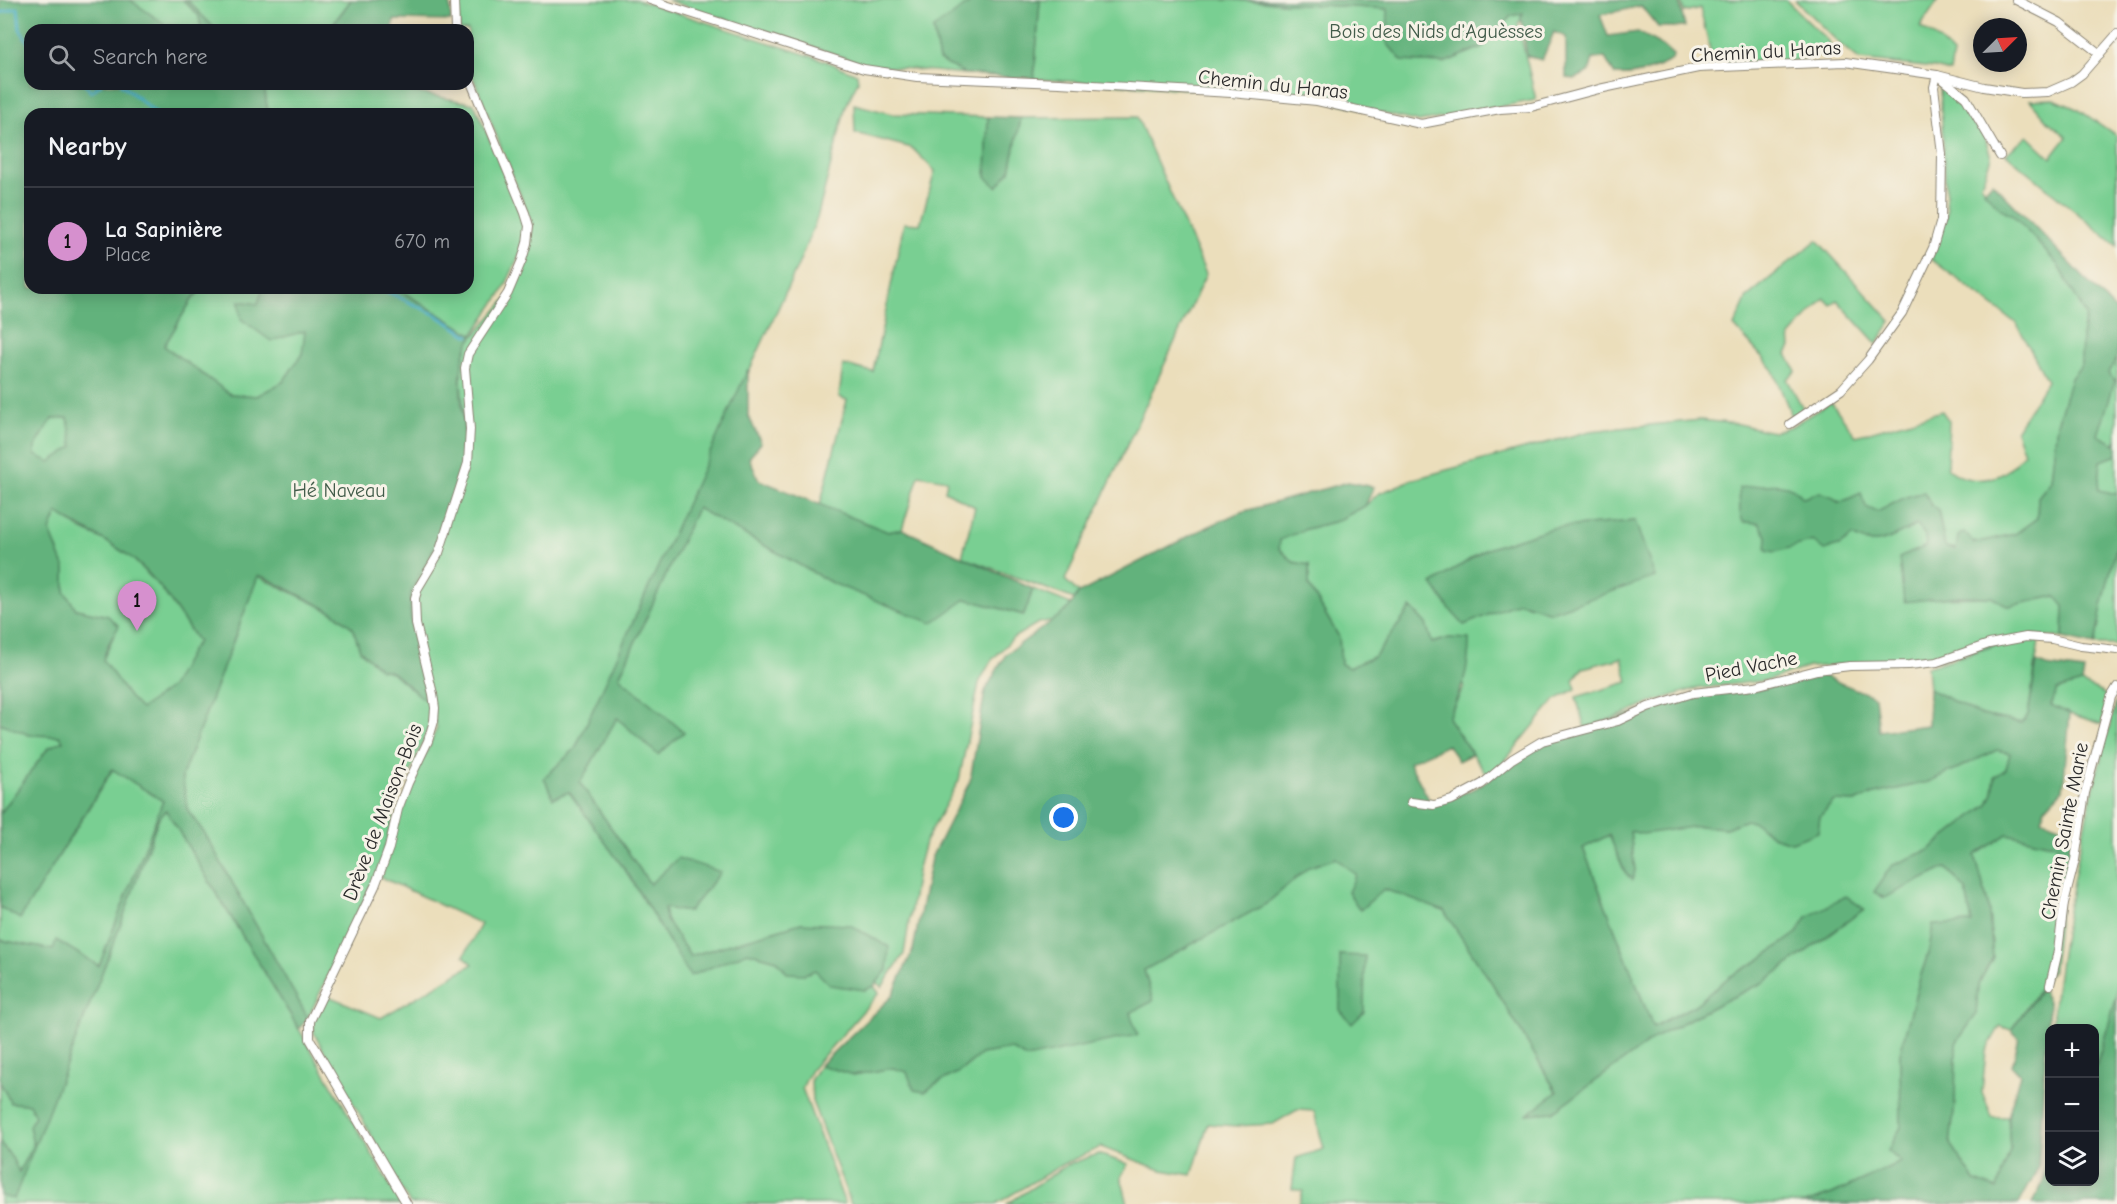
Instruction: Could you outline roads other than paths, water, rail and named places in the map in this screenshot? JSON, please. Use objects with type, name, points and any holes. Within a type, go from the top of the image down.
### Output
[{"type":"street","points":[[454,0],[455,24]]},
{"type":"street","name":"Chemin du Haras","points":[[650,0],[864,69],[917,77],[1070,83],[1306,100],[1422,124],[1500,109],[1531,107],[1599,89],[1698,68],[1845,62],[1934,75],[2022,93],[2048,92],[2082,74],[2117,34]]},
{"type":"street","points":[[2016,0],[2059,22],[2100,54]]},
{"type":"street","points":[[1934,75],[1966,98],[2000,156]]},
{"type":"street","points":[[1790,424],[1840,390],[1868,360],[1902,313],[1933,248],[1941,220],[1942,154],[1934,75]]},
{"type":"street","name":"Drève de Maison-Bois","points":[[407,1204],[310,1039],[310,1021],[375,886],[389,848],[398,809],[434,722],[433,694],[416,624],[415,598],[418,588],[439,553],[468,463],[470,429],[465,383],[468,354],[508,293],[527,243],[529,226],[525,213],[474,90]]},
{"type":"street","name":"Pied Vache","points":[[1412,802],[1434,805],[1452,800],[1482,784],[1512,759],[1542,741],[1618,721],[1648,707],[1693,693],[1748,687],[1816,670],[1937,662],[1989,644],[2026,637],[2117,650]]},
{"type":"street","name":"Chemin Sainte Marie","points":[[2050,985],[2058,951],[2064,903],[2075,860],[2085,794],[2111,697],[2117,687]]},
{"type":"waterway","points":[[0,13],[18,8],[20,29],[24,35]]},
{"type":"waterway","points":[[90,90],[91,92],[94,90]]},
{"type":"waterway","points":[[128,90],[150,108]]},
{"type":"waterway","points":[[392,294],[436,315],[469,336]]},
{"type":"place","name":"La Sapinière","points":[[137,631]]},
{"type":"park label","name":"Bois des Nids d'Aguèsses","points":[[1436,31]]},
{"type":"park label","name":"Hé Naveau","points":[[339,490]]}]
